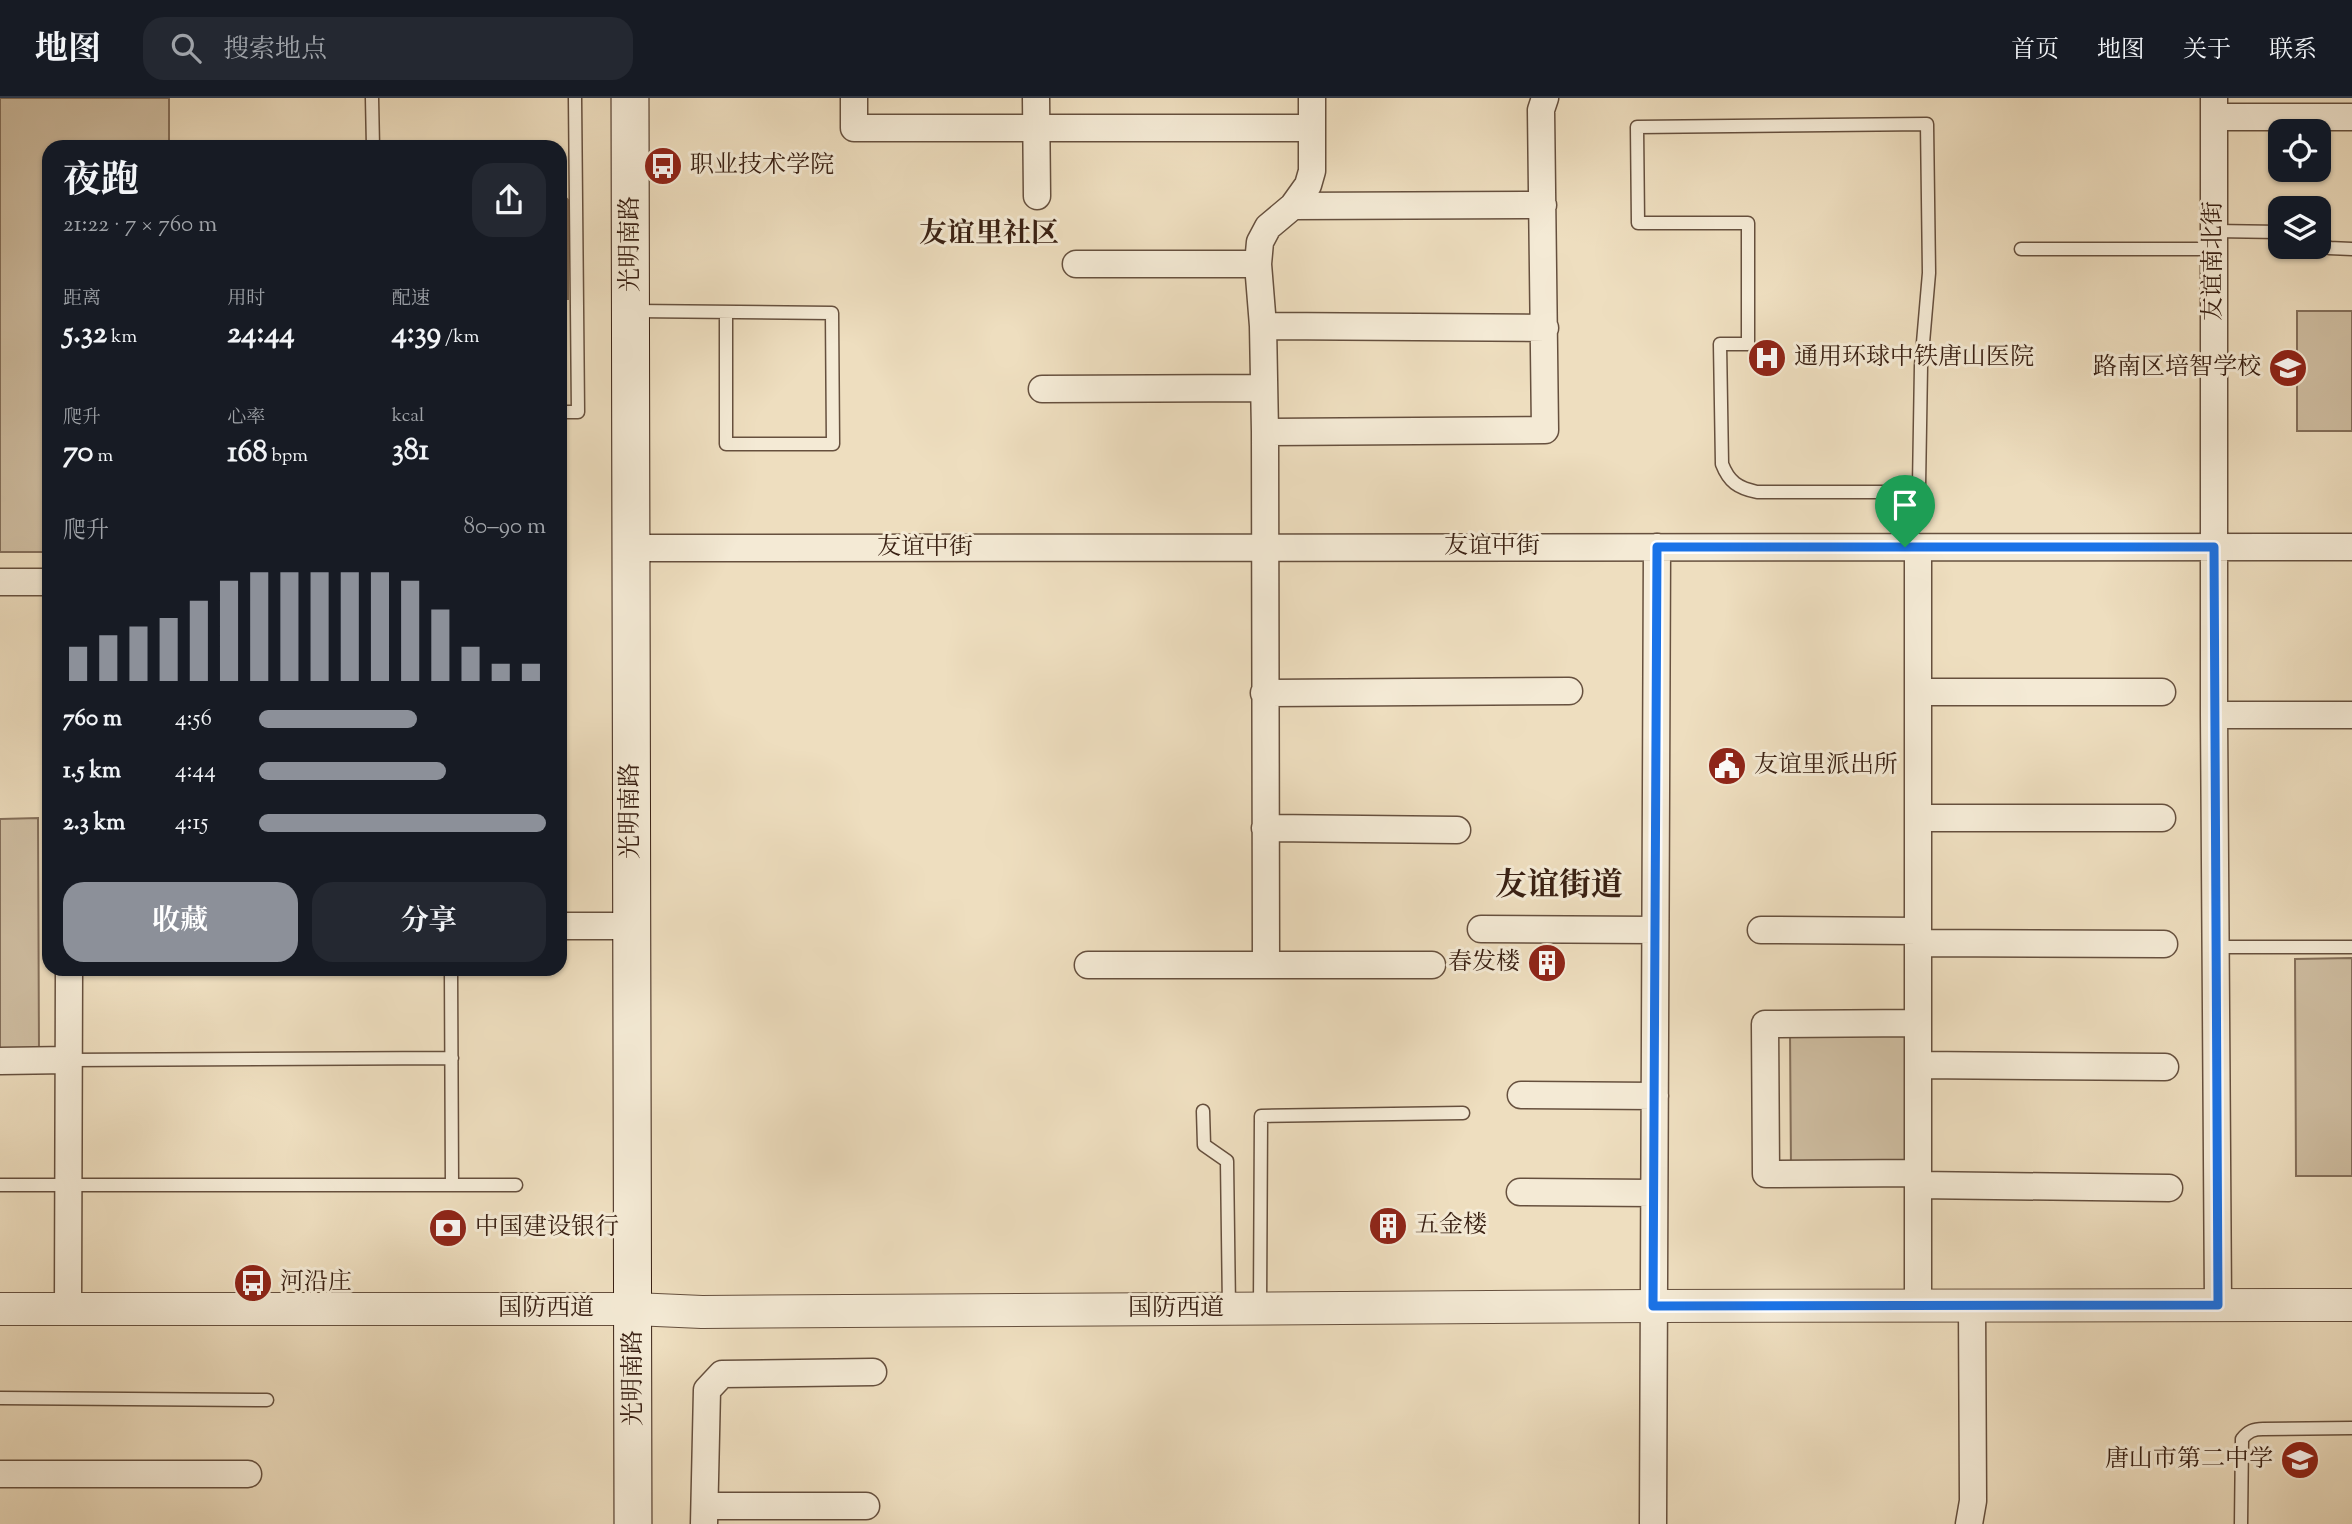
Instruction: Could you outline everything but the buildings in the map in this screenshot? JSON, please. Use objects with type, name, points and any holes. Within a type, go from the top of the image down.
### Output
[{"type":"main road","name":"光明南路","points":[[630,98],[633,1524]]},
{"type":"street","points":[[854,98],[854,128],[1312,128]]},
{"type":"street","points":[[1036,98],[1037,196]]},
{"type":"street","points":[[1266,965],[1265,432],[1263,326],[1258,264],[1260,242],[1268,227],[1293,206],[1308,185],[1312,171],[1312,98]]},
{"type":"street","points":[[1265,432],[1545,430],[1541,110],[1545,98]]},
{"type":"street","points":[[2214,107],[2352,117]]},
{"type":"street","name":"友谊南北街","points":[[2214,107],[2218,1305]]},
{"type":"street","points":[[1293,206],[1543,205]]},
{"type":"street","points":[[1076,264],[1258,264]]},
{"type":"street","points":[[1263,326],[1545,328]]},
{"type":"street","points":[[1042,389],[1264,388]]},
{"type":"street","points":[[1653,1524],[1657,547]]},
{"type":"street","points":[[1912,547],[1918,692],[1918,1306]]},
{"type":"street","name":"友谊中街","points":[[631,548],[2352,547]]},
{"type":"street","points":[[0,582],[42,582]]},
{"type":"street","points":[[1264,692],[1569,691]]},
{"type":"street","points":[[1918,692],[2162,692]]},
{"type":"street","points":[[2214,715],[2352,715]]},
{"type":"street","points":[[1918,818],[2162,818]]},
{"type":"street","points":[[1265,828],[1458,830]]},
{"type":"street","points":[[567,926],[632,926]]},
{"type":"street","points":[[1481,929],[1655,930]]},
{"type":"street","points":[[1760,930],[2164,944]]},
{"type":"street","points":[[1088,965],[1432,965]]},
{"type":"street","points":[[68,1309],[69,976]]},
{"type":"street","points":[[1918,1023],[1765,1024],[1766,1174],[2169,1188]]},
{"type":"street","points":[[0,1061],[68,1060]]},
{"type":"street","points":[[1918,1065],[2165,1067]]},
{"type":"street","points":[[1521,1095],[1654,1096]]},
{"type":"street","points":[[1520,1192],[1654,1193]]},
{"type":"street","name":"国防西道","points":[[0,1309],[634,1309],[702,1312],[2352,1305]]},
{"type":"street","points":[[1969,1524],[1973,1501],[1972,1306]]},
{"type":"street","points":[[866,1506],[705,1515],[707,1390],[722,1374],[873,1373]]},
{"type":"street","points":[[0,1474],[248,1474]]},
{"type":"lane","points":[[372,98],[373,140]]},
{"type":"lane","points":[[567,412],[578,412],[575,98]]},
{"type":"lane","points":[[1905,492],[1757,492],[1741,488],[1728,478],[1722,464],[1720,344],[1748,344],[1748,223],[1638,223],[1637,127],[1927,124],[1928,273],[1921,366],[1919,486],[1905,486],[1912,547]]},
{"type":"lane","points":[[567,181],[575,181]]},
{"type":"lane","points":[[2021,249],[2215,240],[2268,233]]},
{"type":"lane","points":[[2331,248],[2352,249]]},
{"type":"lane","points":[[631,311],[832,313],[833,444],[726,444],[726,312]]},
{"type":"lane","points":[[2216,947],[2352,947]]},
{"type":"lane","points":[[451,976],[452,1185]]},
{"type":"lane","points":[[68,1060],[452,1058]]},
{"type":"lane","points":[[1203,1111],[1204,1145],[1227,1161],[1229,1309]]},
{"type":"lane","points":[[1260,1309],[1261,1116],[1464,1113]]},
{"type":"lane","points":[[0,1185],[516,1185]]},
{"type":"lane","points":[[0,1398],[267,1400]]},
{"type":"lane","points":[[2241,1524],[2242,1439],[2246,1434],[2253,1429],[2352,1428]]},
{"type":"shaded area","points":[[0,98],[169,98],[169,140],[42,140],[42,552],[0,552]]},
{"type":"shaded area","points":[[567,199],[568,200],[567,299]]},
{"type":"shaded area","points":[[2297,311],[2352,311],[2352,431],[2297,431]]},
{"type":"shaded area","points":[[38,818],[39,1052],[0,1052],[0,819]]},
{"type":"shaded area","points":[[2352,958],[2352,1176],[2296,1176],[2295,959]]},
{"type":"shaded area","points":[[1907,1031],[1908,1170],[1791,1171],[1790,1032]]},
{"type":"place","name":"职业技术学院","points":[[663,166]]},
{"type":"place","name":"通用环球中铁唐山医院","points":[[1767,358]]},
{"type":"place","name":"路南区培智学校","points":[[2288,368]]},
{"type":"place","name":"友谊里派出所","points":[[1727,766]]},
{"type":"place","name":"春发楼","points":[[1547,963]]},
{"type":"place","name":"五金楼","points":[[1388,1226]]},
{"type":"place","name":"中国建设银行","points":[[448,1228]]},
{"type":"place","name":"河沿庄","points":[[253,1283]]},
{"type":"place","name":"唐山市第二中学","points":[[2300,1460]]},
{"type":"district","name":"友谊里社区","points":[[989,235]]},
{"type":"district","name":"友谊街道","points":[[1559,887]]},
{"type":"route","points":[[1657,547],[1905,547],[2214,547],[2218,1305],[1653,1306],[1657,547]]}]
